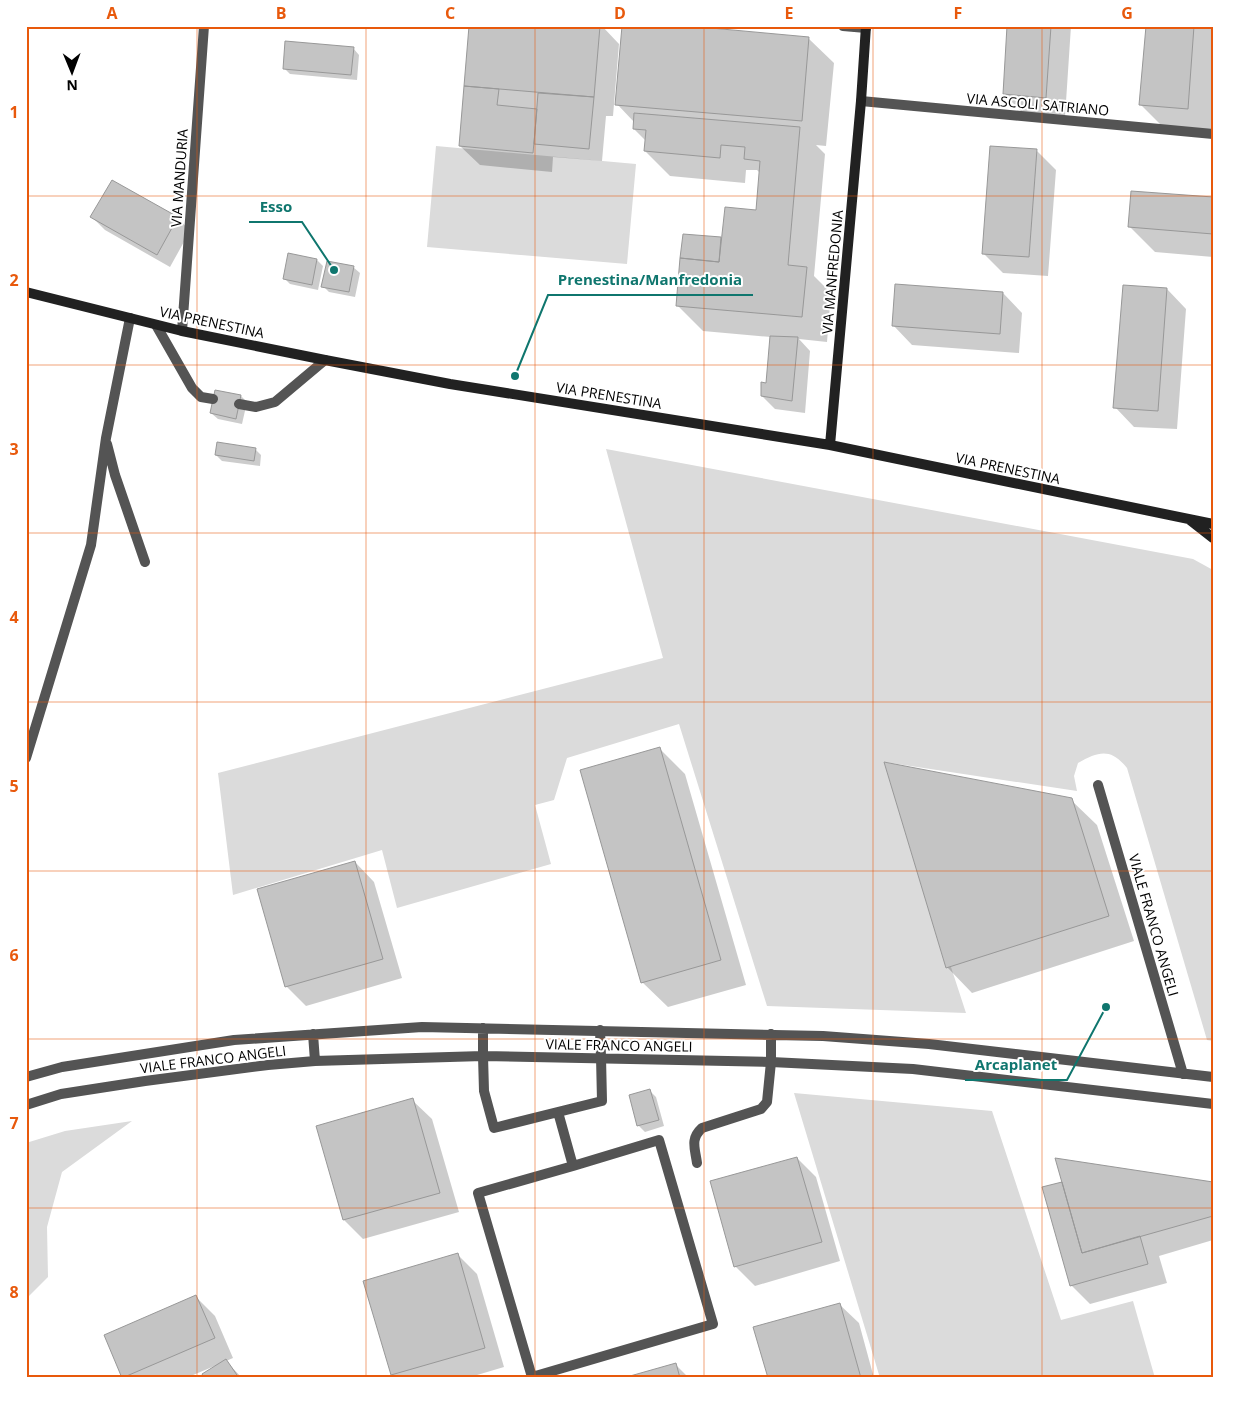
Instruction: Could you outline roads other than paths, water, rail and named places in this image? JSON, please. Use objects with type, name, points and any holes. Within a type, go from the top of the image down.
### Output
[{"type":"main road","name":"VIA MANFREDONIA","points":[[830,445],[866,27]]},
{"type":"main road","name":"VIA PRENESTINA","points":[[26,292],[182,331],[325,360],[450,384],[830,445],[1213,524]]},
{"type":"main road","name":"VIA PRENESTINA","points":[[1189,519],[1213,531]]},
{"type":"main road","points":[[1189,519],[1213,538]]},
{"type":"street","name":"VIA MANDURIA","points":[[182,331],[204,26]]},
{"type":"street","points":[[843,26],[866,27]]},
{"type":"street","name":"VIA ASCOLI SATRIANO","points":[[861,101],[1213,134]]},
{"type":"street","points":[[26,758],[91,545],[106,438],[130,318]]},
{"type":"street","points":[[156,325],[192,388],[201,396],[213,399]]},
{"type":"street","points":[[240,404],[256,407],[275,402],[325,360]]},
{"type":"street","points":[[106,438],[115,475],[145,562]]},
{"type":"street","name":"VIALE FRANCO ANGELI","points":[[1098,785],[1183,1074]]},
{"type":"street","name":"VIALE FRANCO ANGELI","points":[[26,1077],[62,1067],[234,1040],[422,1027],[822,1036],[929,1044],[1213,1077]]},
{"type":"street","points":[[483,1028],[484,1091],[494,1128],[602,1101],[600,1030]]},
{"type":"street","points":[[313,1034],[315,1061]]},
{"type":"street","points":[[697,1163],[694,1142],[696,1134],[702,1128],[761,1109],[767,1102],[771,1062],[771,1034]]},
{"type":"street","name":"VIALE FRANCO ANGELI","points":[[26,1105],[61,1094],[268,1065],[315,1061],[483,1056],[771,1062],[913,1069],[1213,1104]]},
{"type":"street","points":[[558,1112],[573,1166]]},
{"type":"street","points":[[659,1140],[714,1324],[532,1377],[478,1194],[573,1166],[659,1140]]},
{"type":"place","name":"Esso","points":[[334,270]]},
{"type":"place","name":"Prenestina/Manfredonia","points":[[515,376]]},
{"type":"place","name":"Arcaplanet","points":[[1106,1007]]}]
